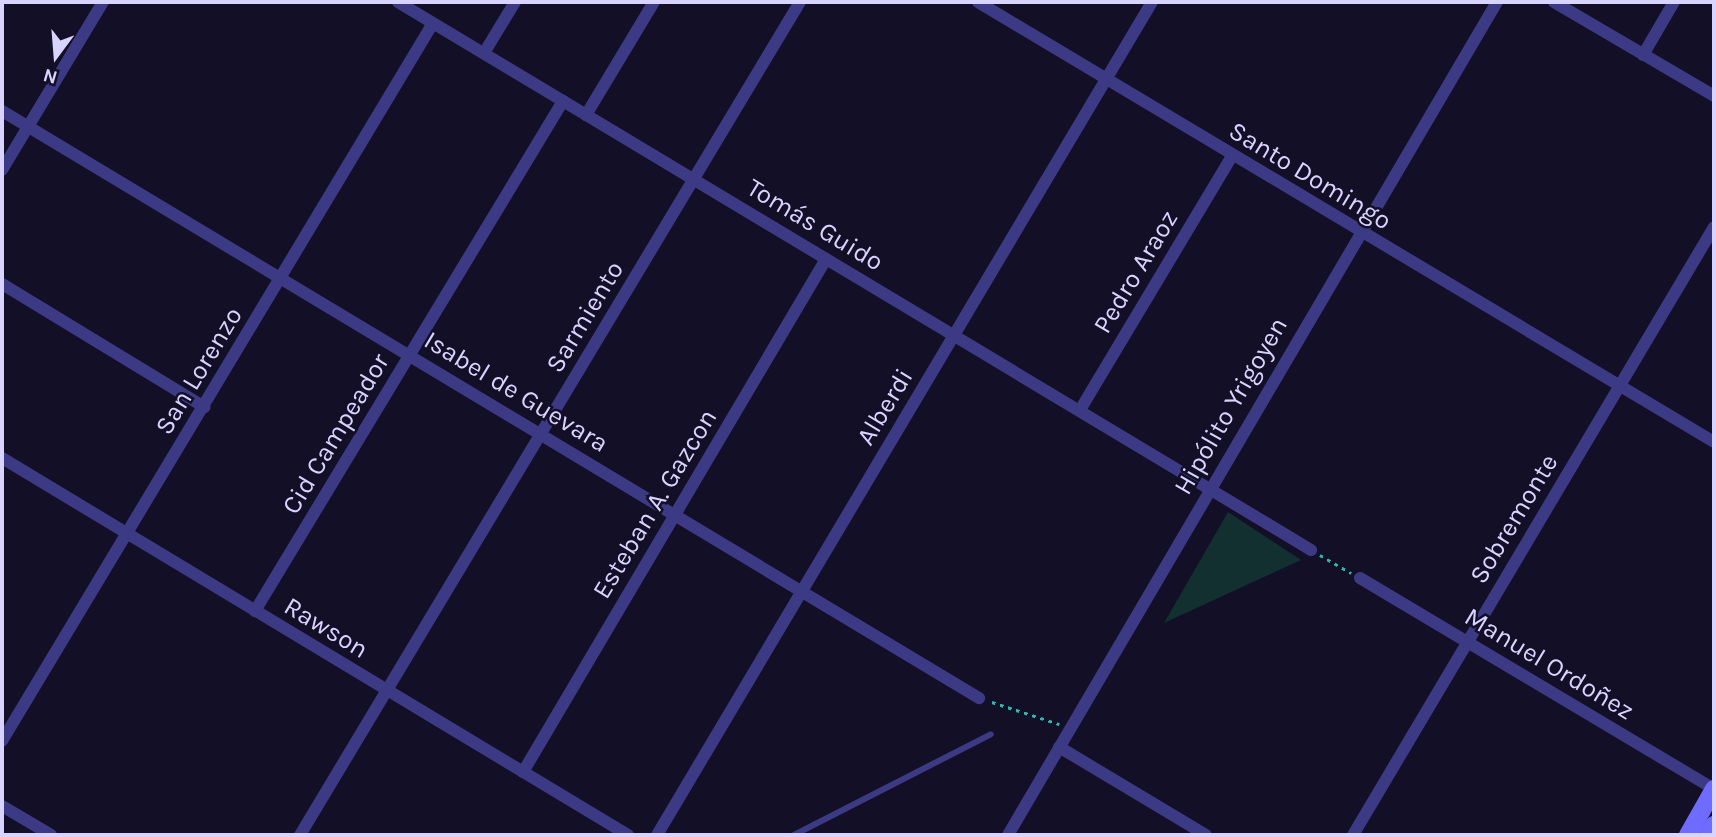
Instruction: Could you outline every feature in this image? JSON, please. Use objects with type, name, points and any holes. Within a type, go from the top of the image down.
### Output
[{"type":"main road","points":[[1688,835],[1714,789]]},
{"type":"main road","points":[[1708,835],[1714,825]]},
{"type":"street","points":[[2,170],[103,2]]},
{"type":"street","name":"Tomás Guido","points":[[398,2],[1208,489]]},
{"type":"street","points":[[484,53],[515,2]]},
{"type":"street","points":[[586,115],[654,2]]},
{"type":"street","name":"Sarmiento","points":[[300,835],[800,2]]},
{"type":"street","name":"Santo Domingo","points":[[978,2],[1714,442]]},
{"type":"street","name":"Alberdi","points":[[657,835],[1152,2]]},
{"type":"street","name":"Hipólito Yrigoyen","points":[[1007,835],[1208,489],[1497,2]]},
{"type":"street","points":[[1554,2],[1714,96]]},
{"type":"street","points":[[1643,55],[1674,2]]},
{"type":"street","name":"San Lorenzo","points":[[2,741],[282,279],[433,23]]},
{"type":"street","name":"Cid Campeador","points":[[255,611],[562,101]]},
{"type":"street","name":"Isabel de Guevara","points":[[2,111],[411,354],[800,593],[979,698]]},
{"type":"street","name":"Pedro Araoz","points":[[1080,410],[1232,156]]},
{"type":"street","name":"Sobremonte","points":[[1353,835],[1714,227]]},
{"type":"street","name":"Esteban A. Gazcon","points":[[523,772],[826,259]]},
{"type":"street","points":[[2,284],[204,407]]},
{"type":"street","name":"Rawson","points":[[2,458],[628,835]]},
{"type":"street","points":[[1208,489],[1311,550]]},
{"type":"street","name":"Manuel Ordoñez","points":[[1360,578],[1714,789]]},
{"type":"street","points":[[1059,747],[1206,835]]},
{"type":"street","points":[[2,806],[51,835]]},
{"type":"lane","points":[[794,835],[991,734]]},
{"type":"path","points":[[1311,550],[1360,578]]},
{"type":"path","points":[[979,698],[1070,728]]},
{"type":"green space","points":[[1228,512],[1301,560],[1164,623]]}]
